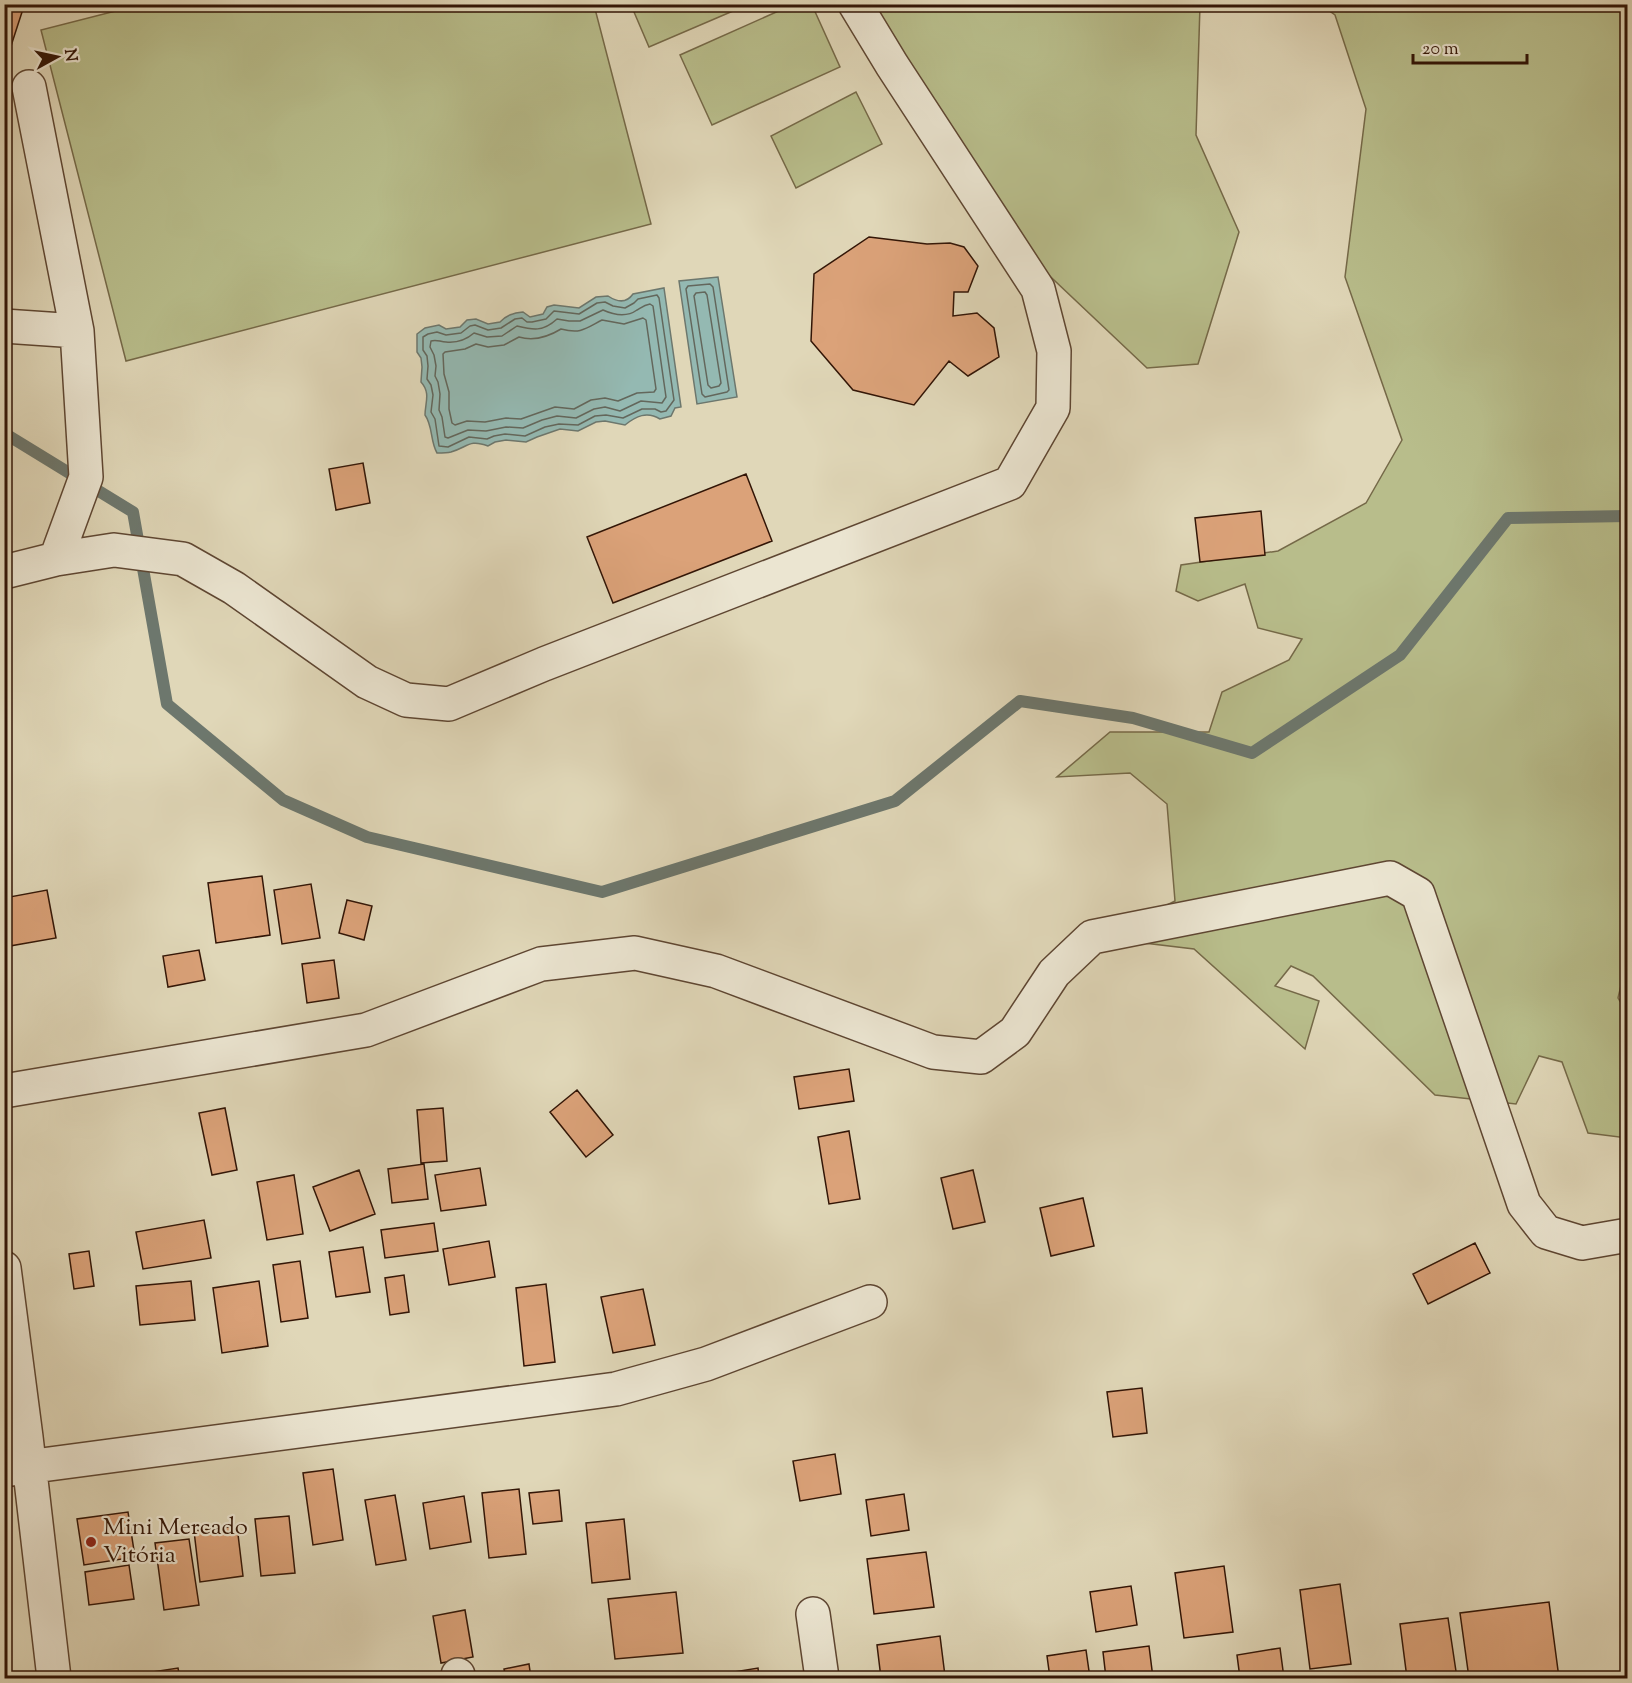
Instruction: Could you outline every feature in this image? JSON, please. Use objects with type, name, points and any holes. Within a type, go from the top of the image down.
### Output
[{"type":"street","points":[[6,579],[56,559],[114,550],[183,559],[234,588],[367,682],[406,700],[449,704],[544,664],[1010,483],[1053,408],[1054,351],[1038,289],[892,65],[855,4]]},
{"type":"street","points":[[29,87],[77,331],[86,477],[56,559]]},
{"type":"street","points":[[4,326],[77,331]]},
{"type":"street","points":[[4,1091],[366,1030],[541,964],[634,953],[716,971],[933,1052],[981,1057],[1015,1032],[1054,973],[1092,937],[1390,878],[1418,894],[1524,1204],[1546,1232],[1582,1243],[1628,1235]]},
{"type":"street","points":[[4,1268],[17,1468],[54,1678]]},
{"type":"street","points":[[17,1468],[616,1389],[706,1365],[870,1302]]},
{"type":"street","points":[[813,1614],[822,1678]]},
{"type":"green space","points":[[139,5],[594,5],[651,224],[126,361],[41,30]]},
{"type":"green space","points":[[631,5],[747,5],[649,47]]},
{"type":"green space","points":[[792,5],[812,5],[840,67],[712,125],[680,55]]},
{"type":"green space","points":[[843,5],[1200,5],[1196,135],[1239,232],[1198,364],[1147,368],[1000,229]]},
{"type":"green space","points":[[1321,5],[1627,5],[1628,957],[1618,998],[1627,1013],[1627,1138],[1588,1133],[1562,1062],[1539,1056],[1516,1104],[1435,1095],[1313,976],[1291,966],[1275,986],[1319,1001],[1305,1049],[1194,949],[1144,943],[1131,923],[1175,901],[1167,804],[1130,773],[1057,777],[1110,732],[1209,732],[1222,692],[1289,660],[1302,639],[1258,628],[1245,584],[1198,601],[1176,591],[1181,565],[1278,551],[1366,503],[1402,440],[1345,277],[1366,109],[1335,15]]},
{"type":"green space","points":[[856,92],[882,144],[796,188],[771,136]]},
{"type":"water","points":[[718,277],[737,397],[697,404],[679,281]]},
{"type":"water","points":[[664,288],[681,407],[675,408],[671,416],[660,419],[646,415],[633,419],[625,425],[605,421],[596,422],[578,431],[560,429],[526,442],[506,440],[488,446],[477,443],[451,452],[437,453],[425,415],[427,394],[421,382],[421,358],[417,352],[417,334],[425,328],[439,325],[446,329],[460,327],[467,320],[476,319],[488,324],[500,322],[510,315],[523,312],[530,317],[543,314],[547,307],[554,305],[579,308],[596,297],[608,296],[624,301],[633,294]]},
{"type":"building","points":[[4,4],[23,9],[10,49],[4,47]]},
{"type":"building","points":[[869,237],[927,244],[950,243],[964,247],[978,266],[968,292],[954,292],[953,316],[977,313],[994,328],[999,357],[968,376],[949,361],[914,405],[853,390],[811,341],[814,274]]},
{"type":"building","points":[[363,463],[370,503],[336,510],[329,469]]},
{"type":"building","points":[[746,474],[772,541],[613,603],[587,537]]},
{"type":"building","points":[[1261,511],[1265,555],[1200,562],[1195,518]]},
{"type":"building","points":[[262,876],[270,935],[216,943],[208,883]]},
{"type":"building","points":[[311,884],[320,938],[282,944],[274,890]]},
{"type":"building","points":[[47,890],[56,938],[4,947],[4,898]]},
{"type":"building","points":[[347,900],[372,906],[364,940],[339,933]]},
{"type":"building","points":[[199,950],[205,980],[168,987],[163,956]]},
{"type":"building","points":[[334,960],[339,998],[307,1003],[302,964]]},
{"type":"building","points":[[849,1069],[854,1101],[799,1109],[794,1077]]},
{"type":"building","points":[[577,1090],[613,1135],[586,1157],[550,1112]]},
{"type":"building","points":[[225,1108],[237,1170],[212,1175],[199,1113]]},
{"type":"building","points":[[443,1108],[447,1161],[421,1163],[417,1110]]},
{"type":"building","points":[[849,1131],[860,1199],[829,1204],[818,1137]]},
{"type":"building","points":[[424,1164],[428,1199],[392,1203],[388,1169]]},
{"type":"building","points":[[480,1168],[486,1205],[441,1211],[435,1175]]},
{"type":"building","points":[[359,1170],[375,1214],[330,1231],[313,1187]]},
{"type":"building","points":[[973,1170],[985,1222],[953,1229],[941,1178]]},
{"type":"building","points":[[294,1175],[303,1234],[267,1240],[257,1182]]},
{"type":"building","points":[[1083,1198],[1094,1246],[1051,1256],[1040,1208]]},
{"type":"building","points":[[204,1220],[211,1258],[143,1269],[136,1232]]},
{"type":"building","points":[[434,1223],[438,1251],[385,1258],[381,1230]]},
{"type":"building","points":[[489,1241],[495,1277],[449,1285],[443,1249]]},
{"type":"building","points":[[1475,1243],[1490,1273],[1428,1304],[1413,1274]]},
{"type":"building","points":[[363,1247],[370,1292],[336,1297],[329,1252]]},
{"type":"building","points":[[89,1251],[94,1286],[74,1289],[69,1254]]},
{"type":"building","points":[[300,1261],[308,1318],[281,1322],[273,1265]]},
{"type":"building","points":[[404,1275],[409,1312],[390,1315],[385,1278]]},
{"type":"building","points":[[191,1281],[195,1320],[140,1325],[136,1286]]},
{"type":"building","points":[[259,1281],[268,1346],[222,1353],[213,1288]]},
{"type":"building","points":[[546,1284],[555,1362],[524,1366],[516,1288]]},
{"type":"building","points":[[643,1289],[655,1345],[613,1353],[601,1297]]},
{"type":"building","points":[[1142,1388],[1147,1433],[1113,1437],[1107,1392]]},
{"type":"building","points":[[835,1454],[841,1494],[800,1501],[793,1461]]},
{"type":"building","points":[[333,1469],[343,1540],[313,1545],[303,1473]]},
{"type":"building","points":[[519,1489],[526,1554],[489,1558],[482,1493]]},
{"type":"building","points":[[559,1490],[562,1521],[533,1524],[529,1493]]},
{"type":"building","points":[[904,1494],[909,1530],[871,1536],[866,1500]]},
{"type":"building","points":[[395,1495],[406,1560],[376,1565],[365,1500]]},
{"type":"building","points":[[464,1496],[471,1542],[430,1549],[423,1503]]},
{"type":"building","points":[[128,1512],[135,1557],[84,1565],[77,1519]]},
{"type":"building","points":[[289,1516],[295,1573],[261,1576],[255,1519]]},
{"type":"building","points":[[624,1519],[630,1579],[592,1583],[586,1523]]},
{"type":"building","points":[[237,1526],[243,1576],[200,1582],[194,1531]]},
{"type":"building","points":[[189,1539],[199,1605],[164,1610],[155,1543]]},
{"type":"building","points":[[926,1552],[934,1607],[874,1614],[867,1559]]},
{"type":"building","points":[[129,1565],[134,1599],[89,1605],[85,1572]]},
{"type":"building","points":[[1224,1566],[1233,1632],[1184,1638],[1175,1573]]},
{"type":"building","points":[[1340,1584],[1351,1664],[1310,1669],[1300,1590]]},
{"type":"building","points":[[1131,1586],[1137,1625],[1096,1632],[1090,1592]]},
{"type":"building","points":[[676,1592],[683,1653],[615,1659],[608,1599]]},
{"type":"building","points":[[1549,1602],[1559,1678],[1469,1678],[1460,1613]]},
{"type":"building","points":[[465,1610],[473,1657],[441,1663],[433,1616]]},
{"type":"building","points":[[1448,1618],[1457,1678],[1407,1678],[1400,1624]]},
{"type":"building","points":[[940,1636],[945,1676],[881,1678],[877,1645]]},
{"type":"building","points":[[1149,1646],[1153,1678],[1106,1678],[1103,1652]]},
{"type":"building","points":[[1280,1648],[1284,1678],[1240,1678],[1237,1655]]},
{"type":"building","points":[[1086,1650],[1090,1678],[1050,1678],[1047,1656]]},
{"type":"building","points":[[529,1664],[531,1678],[506,1678],[504,1669]]},
{"type":"building","points":[[178,1668],[180,1678],[113,1678]]},
{"type":"building","points":[[758,1668],[759,1678],[710,1678],[710,1676]]},
{"type":"waterway","points":[[4,433],[133,512],[167,704],[283,800],[367,837],[602,892],[895,801],[1020,701],[1133,718],[1252,753],[1400,655],[1508,518],[1628,516]]},
{"type":"place","name":"Mini Mercado Vitória","points":[[91,1542]]}]
